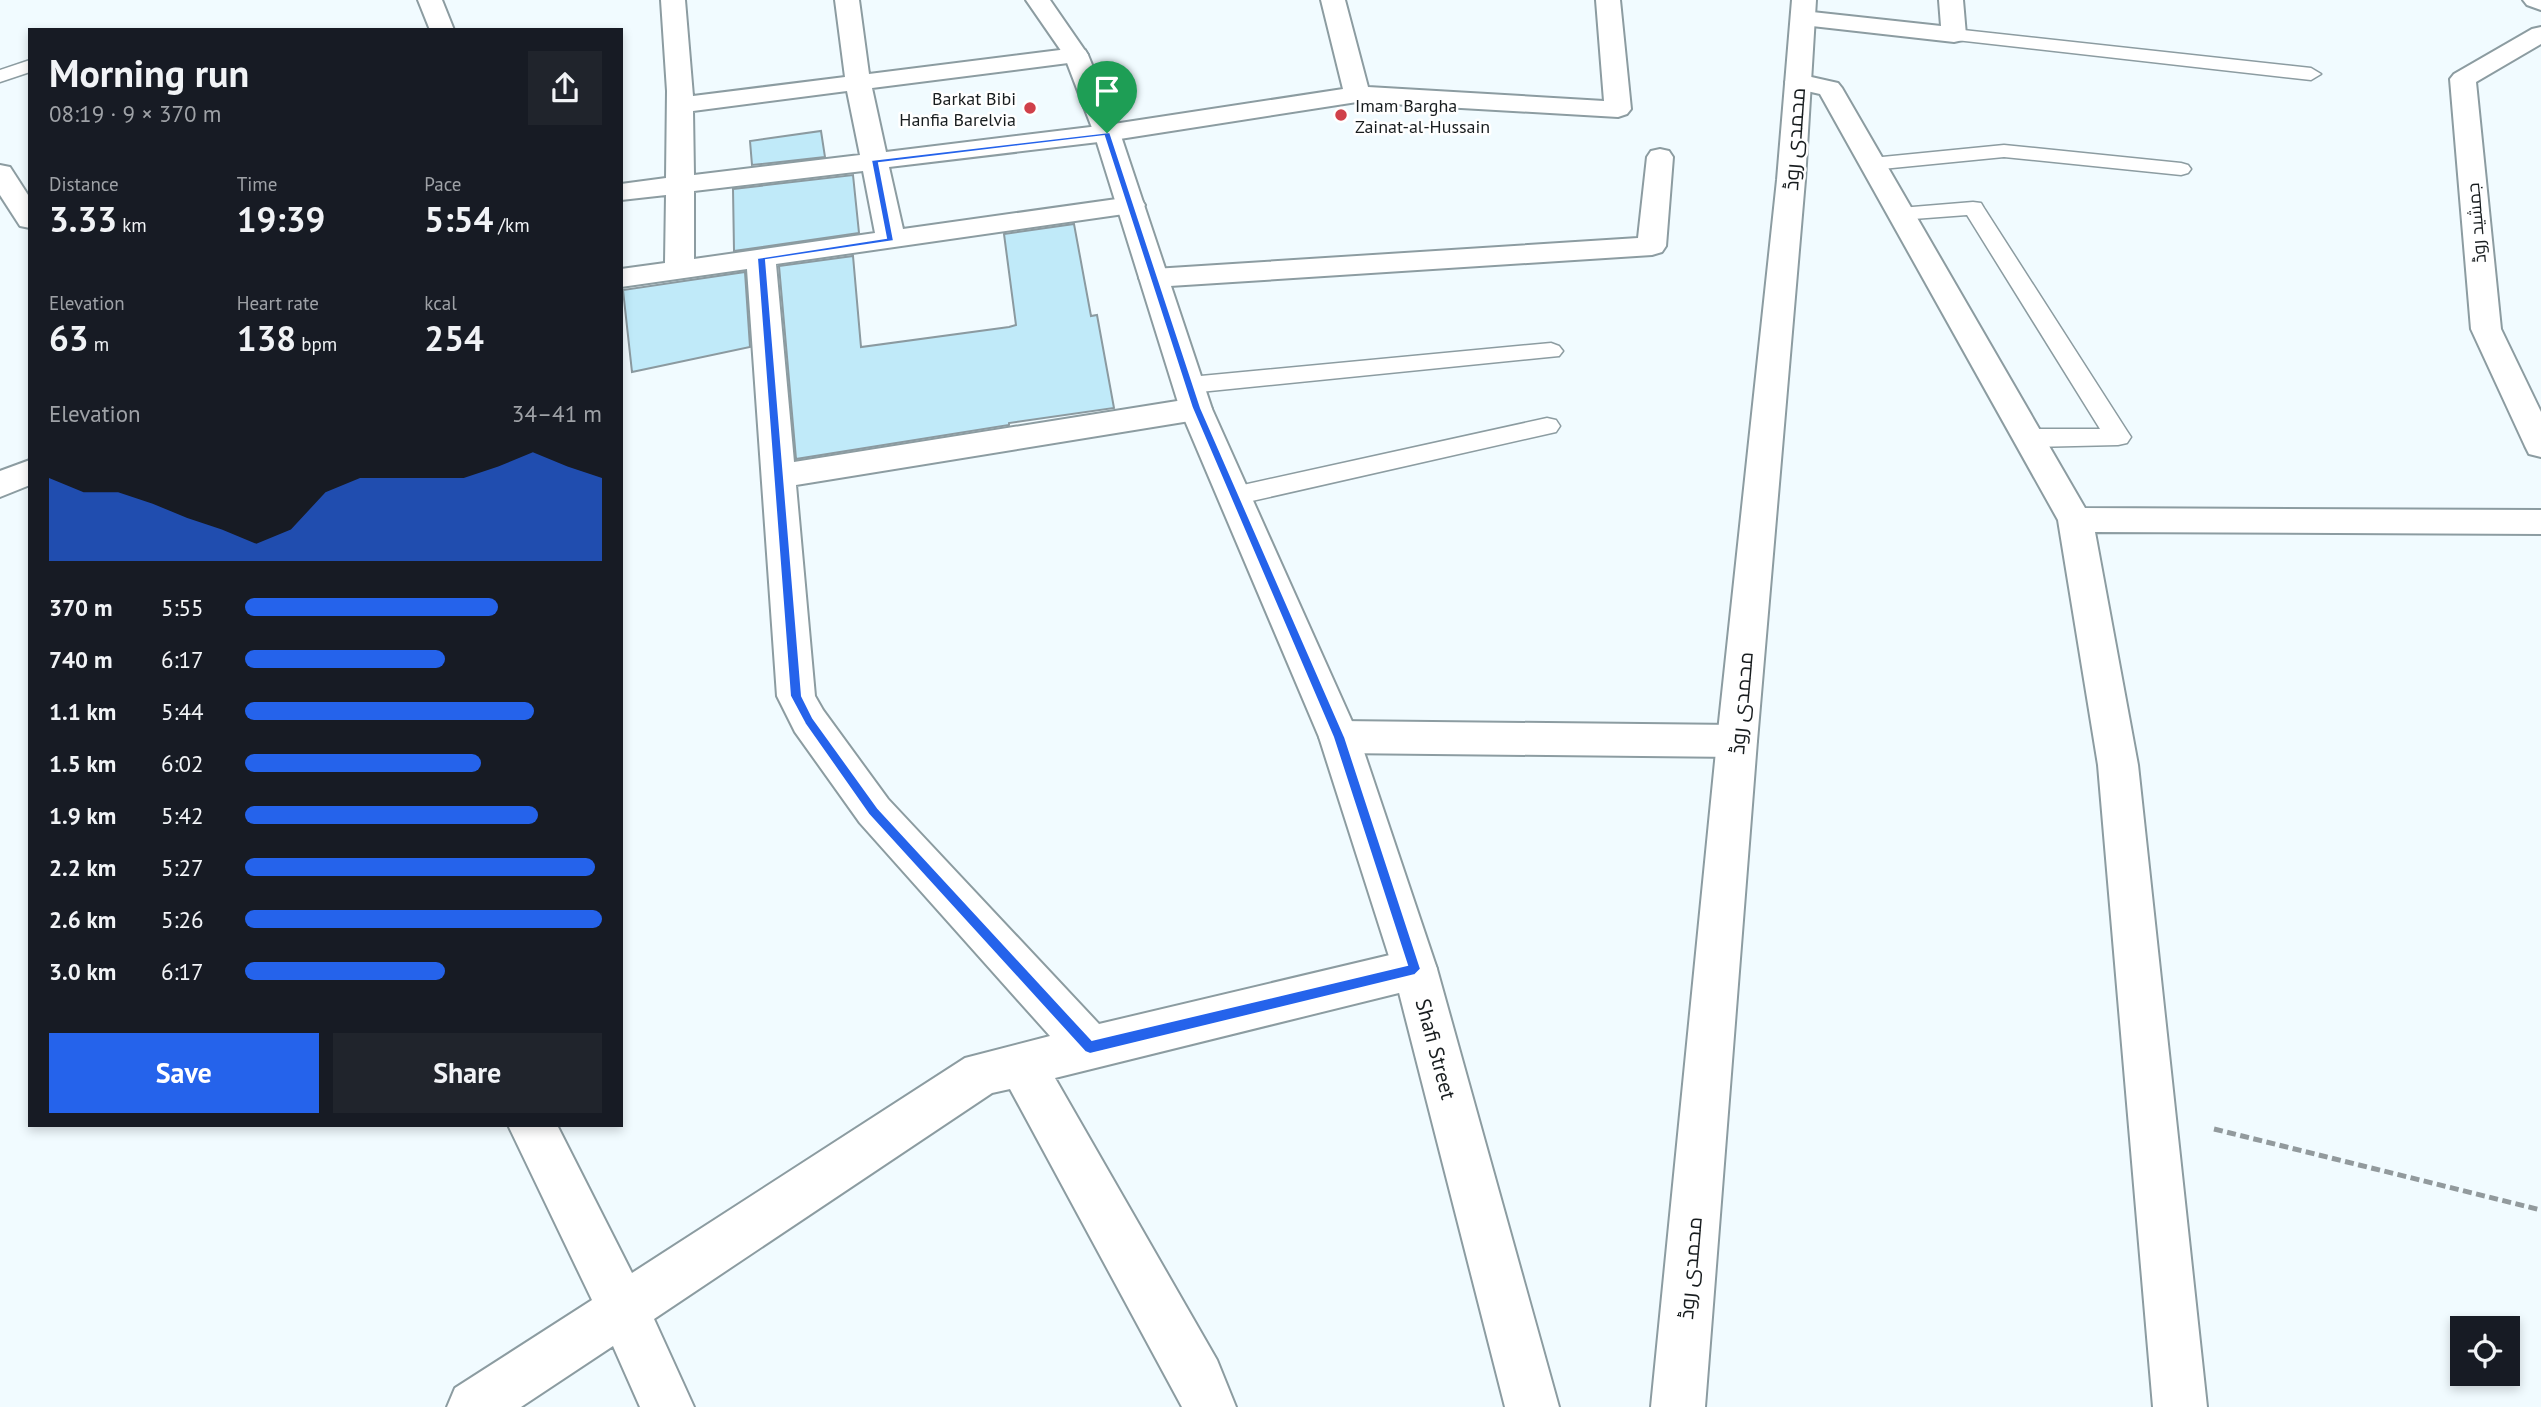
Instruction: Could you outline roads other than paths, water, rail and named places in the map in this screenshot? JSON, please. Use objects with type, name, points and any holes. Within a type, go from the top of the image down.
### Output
[{"type":"street","points":[[430,0],[441,28]]},
{"type":"street","points":[[673,0],[679,105],[680,270]]},
{"type":"street","points":[[847,0],[858,83],[891,240]]},
{"type":"street","name":"Shafi Street","points":[[1038,0],[1076,55],[1107,133],[1193,397],[1339,737],[1415,969],[1532,1407]]},
{"type":"street","points":[[1333,0],[1357,94]]},
{"type":"street","points":[[623,192],[1107,133],[1357,94],[1618,109],[1608,0]]},
{"type":"street","points":[[1804,9],[1954,35],[1951,0]]},
{"type":"street","points":[[2535,0],[2541,3]]},
{"type":"street","name":"محمدی روڈ","points":[[1678,1407],[1737,741],[1790,194],[1804,9]]},
{"type":"street","name":"جمشید روڈ","points":[[2541,34],[2463,79],[2486,329],[2541,446]]},
{"type":"street","points":[[679,105],[1076,55]]},
{"type":"street","points":[[1798,82],[1829,88],[2076,520],[2118,765],[2180,1407]]},
{"type":"street","points":[[1154,278],[1652,246],[1661,157]]},
{"type":"street","points":[[0,173],[28,217]]},
{"type":"street","points":[[623,278],[1130,205]]},
{"type":"street","points":[[761,258],[796,696],[809,721],[874,811],[1090,1047]]},
{"type":"street","points":[[778,476],[1193,397]]},
{"type":"street","points":[[0,485],[28,472]]},
{"type":"street","points":[[2076,520],[2541,522]]},
{"type":"street","points":[[1339,737],[1737,741]]},
{"type":"street","points":[[474,1407],[981,1074],[1415,969]]},
{"type":"street","points":[[1021,1063],[1198,1379],[1209,1407]]},
{"type":"street","points":[[533,1127],[623,1309],[667,1407]]},
{"type":"lane","points":[[1954,35],[2311,75]]},
{"type":"lane","points":[[0,76],[28,67]]},
{"type":"lane","points":[[1872,164],[2004,151],[2181,169]]},
{"type":"lane","points":[[1900,214],[1973,208],[2118,437],[2029,438]]},
{"type":"lane","points":[[1193,397],[1551,351]]},
{"type":"lane","points":[[1234,496],[1547,426]]},
{"type":"place","name":"Barkat Bibi Hanfia Barelvia","points":[[1030,108]]},
{"type":"place","name":"Imam Bargha Zainat-al-Hussain","points":[[1341,115]]}]
